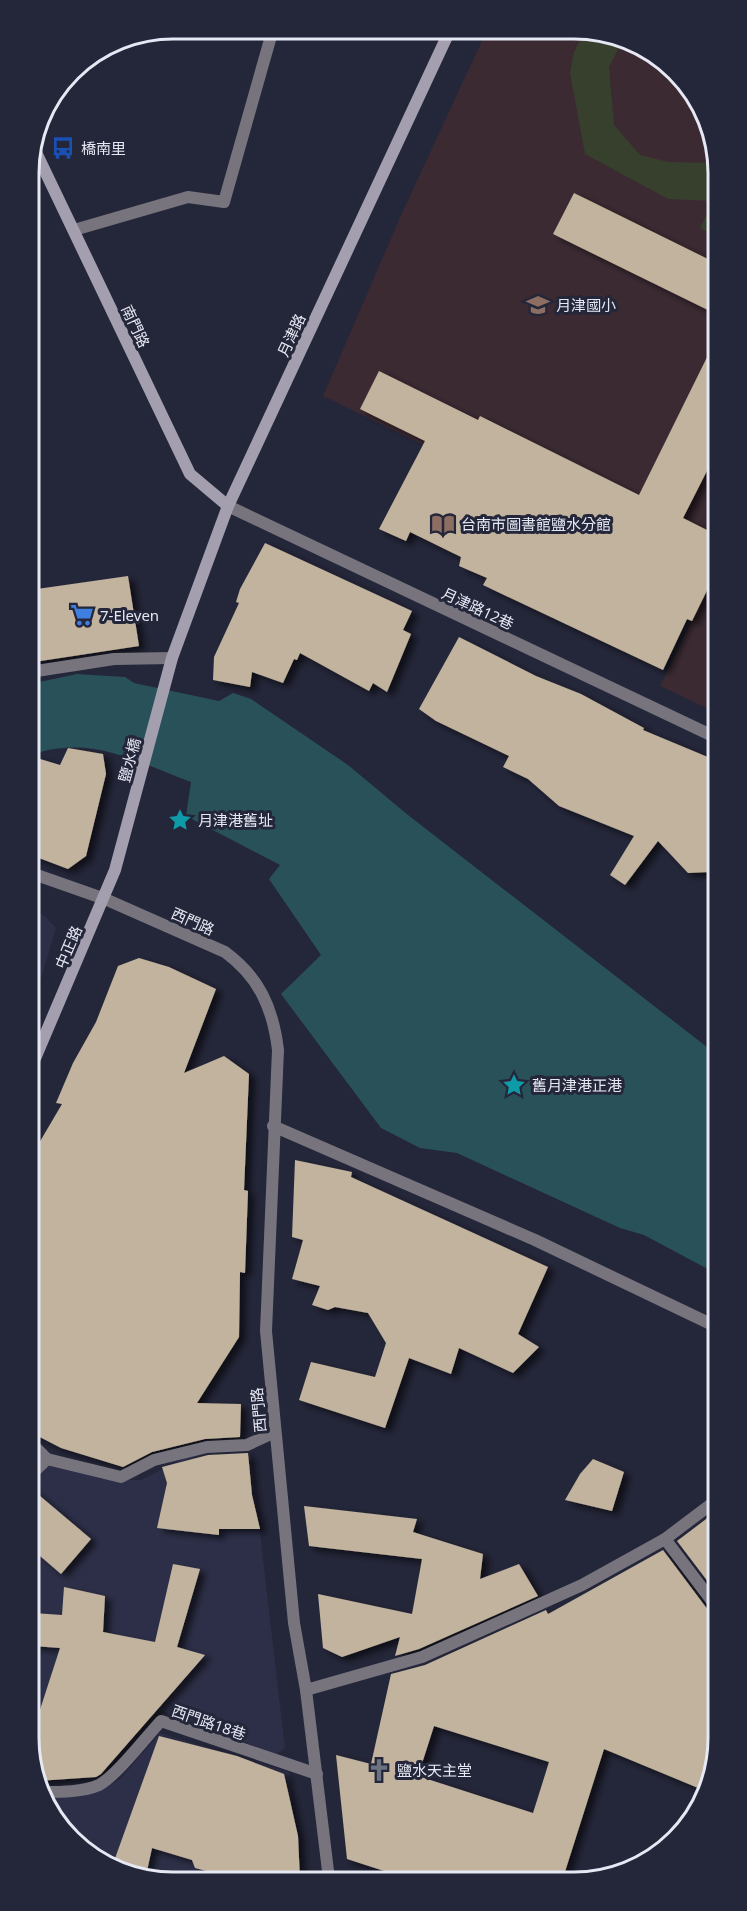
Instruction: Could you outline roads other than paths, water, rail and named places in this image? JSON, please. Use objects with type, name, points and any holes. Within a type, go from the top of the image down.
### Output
[{"type":"street","points":[[74,230],[188,197],[224,202],[270,39]]},
{"type":"street","name":"月津路","points":[[172,657],[228,506],[446,39]]},
{"type":"street","name":"南門路","points":[[40,159],[190,474],[228,506]]},
{"type":"street","name":"月津路12巷","points":[[228,506],[708,734]]},
{"type":"street","points":[[39,671],[114,659],[172,657]]},
{"type":"street","name":"鹽水橋","points":[[115,870],[172,657]]},
{"type":"street","name":"中正路","points":[[39,1050],[105,899],[115,870]]},
{"type":"street","name":"西門路","points":[[39,876],[105,899],[225,952],[250,974],[271,1008],[278,1050],[266,1331],[294,1623],[306,1690],[328,1872]]},
{"type":"street","points":[[273,1126],[525,1235],[708,1323]]},
{"type":"street","points":[[39,1452],[46,1459],[121,1477],[154,1460],[207,1447],[248,1445],[275,1432]]},
{"type":"street","points":[[39,1467],[46,1459]]},
{"type":"street","points":[[306,1690],[422,1657],[582,1585],[665,1539],[708,1506]]},
{"type":"street","points":[[665,1539],[708,1596]]},
{"type":"street","name":"西門路18巷","points":[[51,1792],[69,1791],[99,1784],[134,1752],[160,1721],[317,1774]]},
{"type":"place","name":"橋南里","points":[[63,148]]},
{"type":"place","name":"月津國小","points":[[538,305]]},
{"type":"place","name":"台南市圖書館鹽水分館","points":[[443,524]]},
{"type":"place","name":"7-Eleven","points":[[82,615]]},
{"type":"place","name":"月津港舊址","points":[[180,820]]},
{"type":"place","name":"舊月津港正港","points":[[514,1085]]},
{"type":"place","name":"鹽水天主堂","points":[[379,1770]]}]
